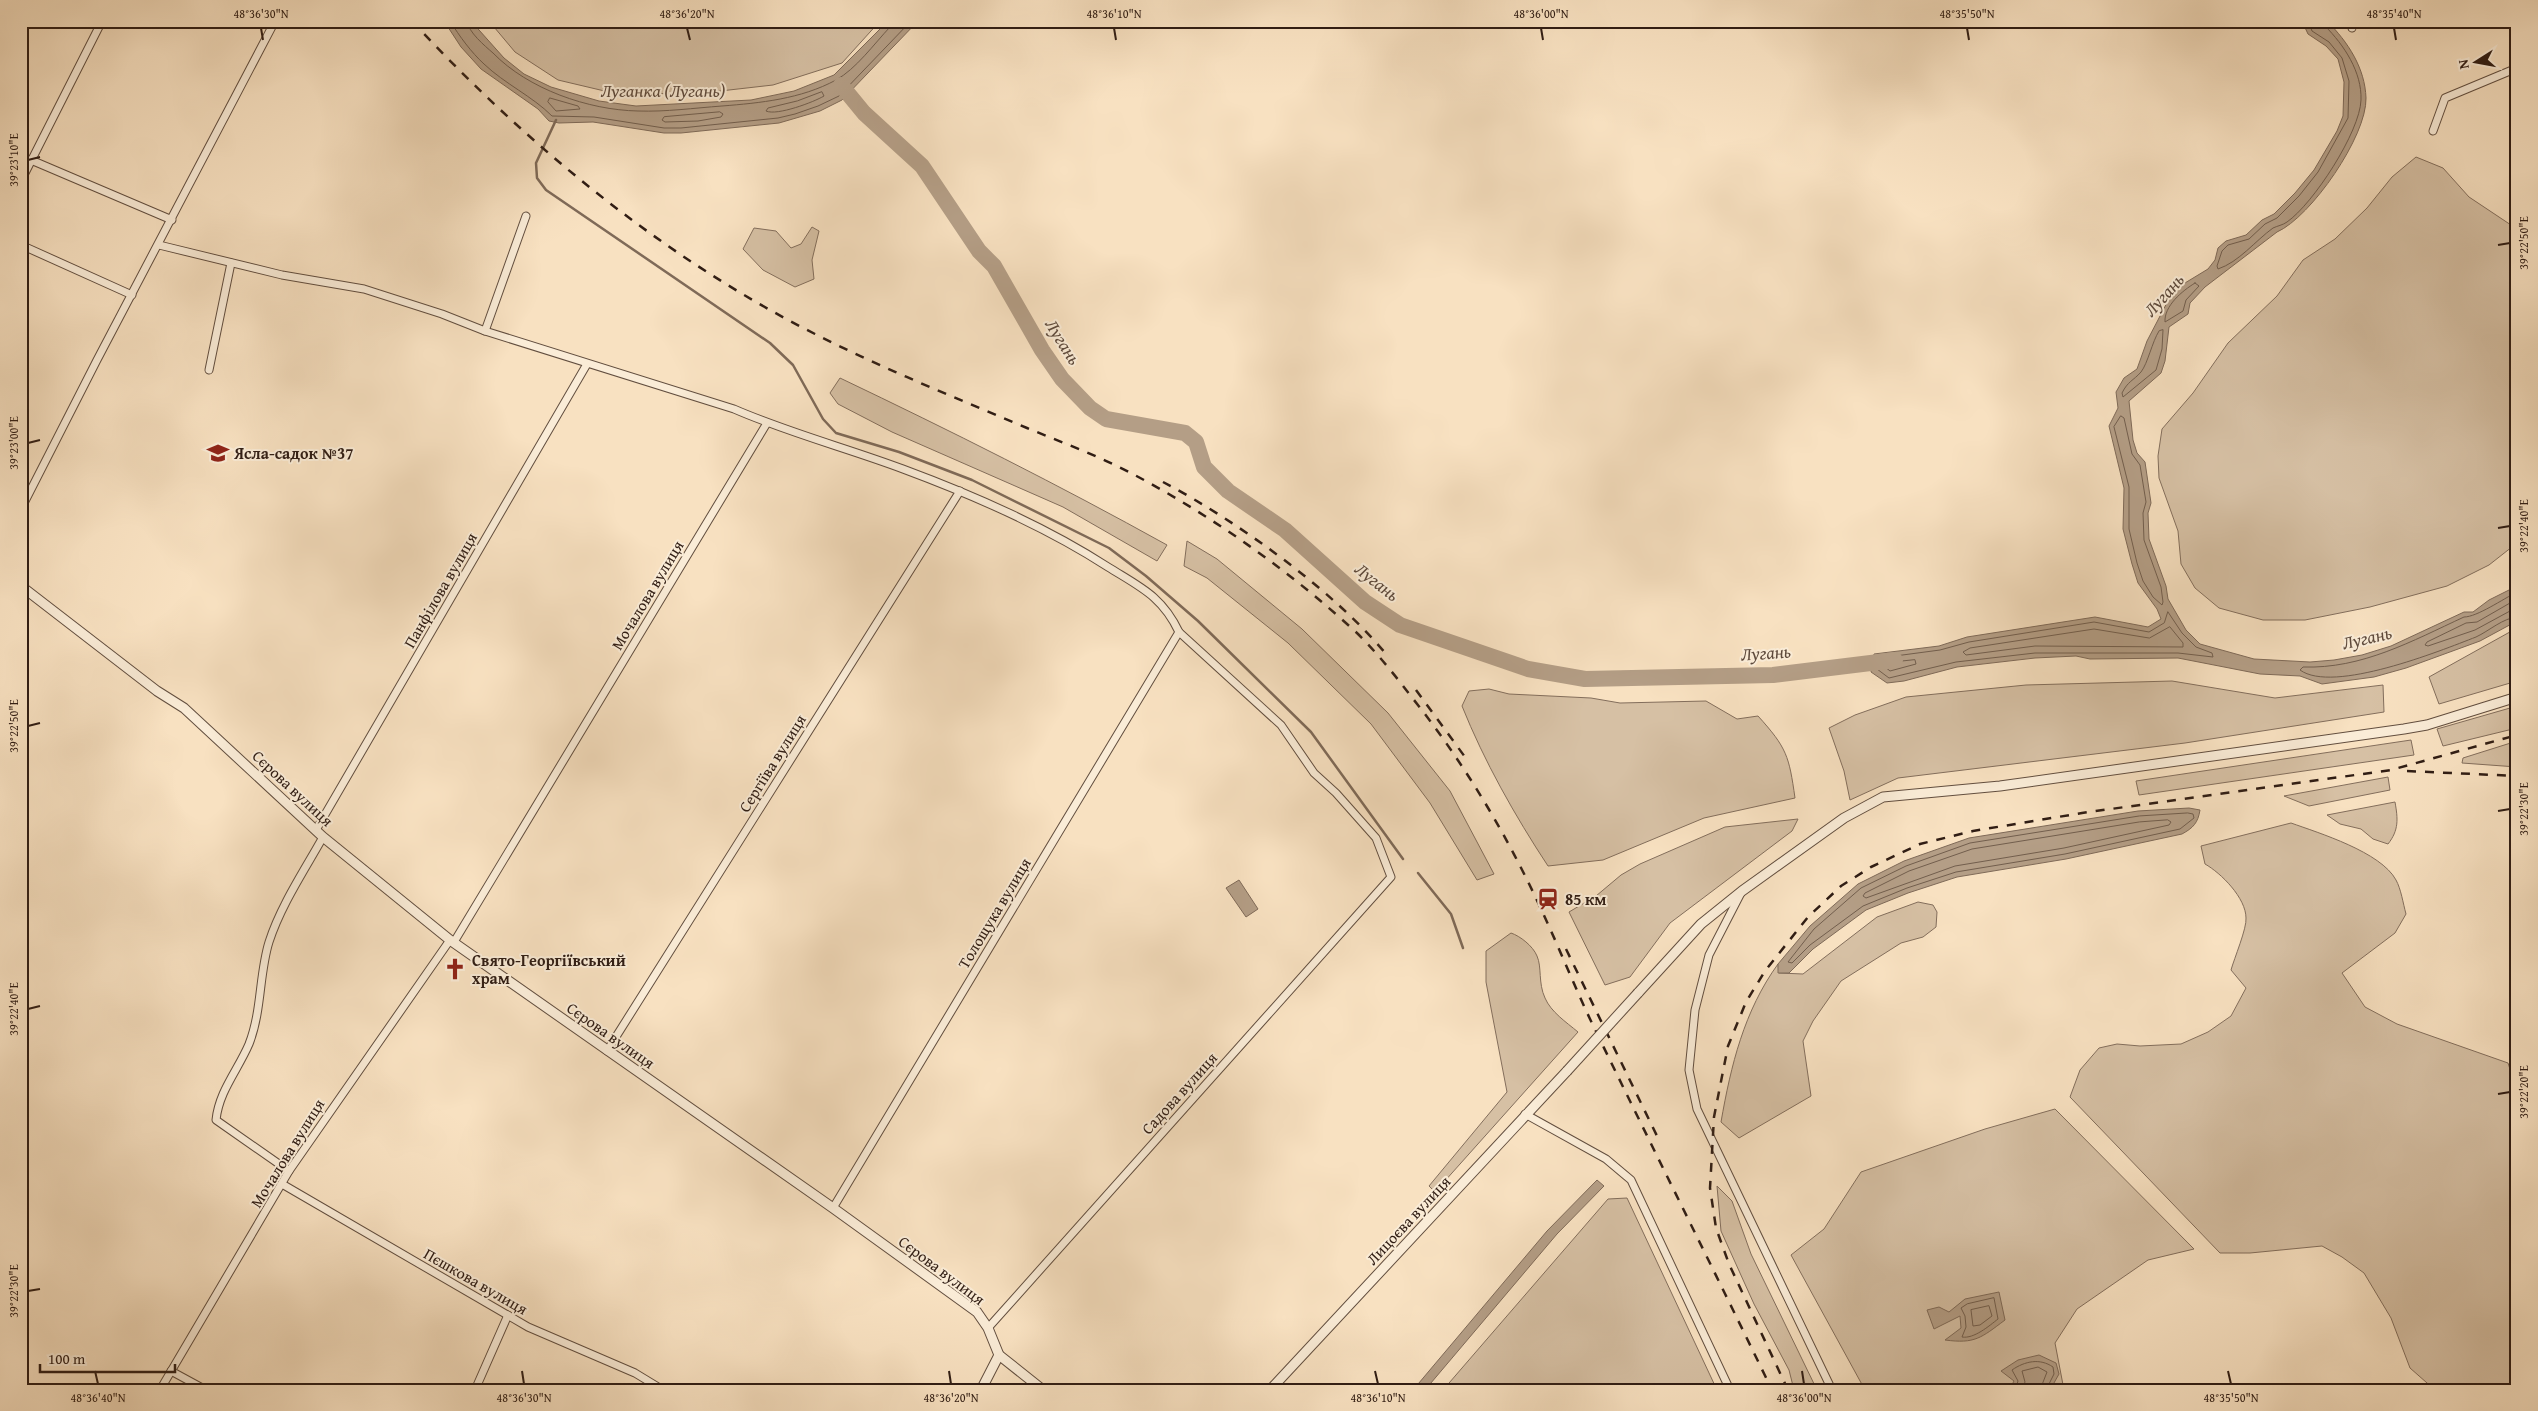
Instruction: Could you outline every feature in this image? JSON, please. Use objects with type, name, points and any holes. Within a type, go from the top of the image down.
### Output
[{"type":"street","points":[[21,181],[102,21]]},
{"type":"street","points":[[21,509],[275,21]]},
{"type":"street","points":[[2433,131],[2444,98],[2517,68]]},
{"type":"street","points":[[31,160],[172,220]]},
{"type":"street","points":[[484,331],[526,216]]},
{"type":"street","points":[[21,245],[132,295]]},
{"type":"street","points":[[159,245],[282,275],[364,289],[442,314],[484,331],[734,409],[767,423],[901,468],[960,491],[1074,544],[1156,598],[1170,615],[1179,632]]},
{"type":"street","points":[[209,370],[231,263]]},
{"type":"street","name":"Панфілова вулиця","points":[[290,1171],[216,1120],[218,1106],[248,1045],[255,1025],[269,944],[278,920],[319,834],[587,364]]},
{"type":"street","name":"Мочалова вулиця","points":[[160,1390],[290,1171],[452,941],[767,423]]},
{"type":"street","name":"Сергіїва вулиця","points":[[607,1051],[960,491]]},
{"type":"street","name":"Сєрова вулиця","points":[[21,586],[157,691],[184,708],[319,834],[452,941],[833,1208],[976,1312],[988,1328],[999,1355],[1043,1390]]},
{"type":"street","name":"Садова вулиця","points":[[988,1328],[1391,877],[1376,838],[1336,793],[1314,773],[1281,726],[1179,632]]},
{"type":"street","name":"Толощука вулиця","points":[[833,1208],[1179,632]]},
{"type":"street","name":"Лицоєва вулиця","points":[[1270,1390],[1441,1208],[1524,1114],[1568,1071],[1701,924],[1742,891],[1844,818],[1883,796],[2000,786],[2426,725],[2517,697]]},
{"type":"street","points":[[1742,891],[1709,955],[1695,1010],[1689,1070],[1697,1109],[1832,1390]]},
{"type":"street","points":[[1524,1114],[1606,1159],[1631,1180],[1730,1390]]},
{"type":"street","name":"Пєшкова вулиця","points":[[282,1184],[528,1327],[635,1373],[663,1390]]},
{"type":"street","points":[[475,1390],[508,1315]]},
{"type":"street","points":[[981,1390],[999,1355]]},
{"type":"street","points":[[171,1370],[206,1390]]},
{"type":"shaded area","points":[[489,21],[880,21],[842,63],[773,85],[694,94],[613,93],[558,80],[515,52]]},
{"type":"shaded area","points":[[2416,157],[2443,168],[2469,197],[2517,229],[2517,543],[2489,565],[2447,586],[2370,607],[2305,620],[2263,620],[2219,608],[2195,588],[2181,564],[2178,531],[2159,478],[2158,456],[2162,429],[2193,393],[2228,343],[2277,296],[2303,260],[2335,239],[2367,208],[2392,177]]},
{"type":"shaded area","points":[[812,227],[819,231],[812,260],[814,279],[795,287],[763,270],[743,249],[754,228],[776,231],[791,248],[801,244]]},
{"type":"shaded area","points":[[840,378],[1005,459],[1167,545],[1157,561],[1063,507],[892,432],[838,404],[830,393]]},
{"type":"shaded area","points":[[1187,541],[1217,559],[1302,629],[1388,713],[1450,791],[1494,874],[1477,880],[1430,803],[1371,724],[1288,643],[1207,578],[1184,566]]},
{"type":"shaded area","points":[[2517,628],[2517,681],[2439,704],[2429,677]]},
{"type":"shaded area","points":[[2172,681],[2275,698],[2383,685],[2384,712],[2185,743],[1898,778],[1850,800],[1844,771],[1829,728],[1855,715],[1906,697],[2026,685]]},
{"type":"shaded area","points":[[1489,689],[1509,694],[1591,698],[1620,703],[1706,701],[1737,719],[1758,716],[1775,736],[1785,753],[1791,772],[1795,798],[1704,818],[1603,860],[1548,866],[1501,788],[1462,706],[1469,691]]},
{"type":"shaded area","points":[[2517,706],[2517,728],[2443,746],[2437,729]]},
{"type":"shaded area","points":[[2411,740],[2414,755],[2139,795],[2136,781]]},
{"type":"shaded area","points":[[2517,741],[2517,767],[2462,763],[2463,758]]},
{"type":"shaded area","points":[[2388,777],[2390,790],[2309,806],[2284,796]]},
{"type":"shaded area","points":[[2395,802],[2397,824],[2392,839],[2388,844],[2373,839],[2361,829],[2340,824],[2327,815]]},
{"type":"shaded area","points":[[1798,819],[1792,831],[1670,923],[1630,977],[1605,985],[1569,912],[1596,896],[1621,875],[1640,864],[1725,827]]},
{"type":"shaded area","points":[[2291,823],[2333,838],[2364,852],[2388,870],[2398,884],[2406,914],[2395,933],[2342,973],[2365,1007],[2397,1024],[2508,1063],[2517,1091],[2517,1390],[2435,1390],[2410,1368],[2391,1318],[2364,1273],[2342,1257],[2322,1246],[2250,1253],[2220,1253],[2070,1097],[2080,1070],[2099,1048],[2117,1044],[2140,1046],[2181,1044],[2208,1032],[2231,1016],[2246,988],[2231,970],[2246,923],[2245,910],[2232,887],[2218,873],[2205,864],[2201,846]]},
{"type":"shaded area","points":[[1918,902],[1933,905],[1937,912],[1936,927],[1923,937],[1901,943],[1841,981],[1813,1021],[1803,1041],[1811,1096],[1739,1138],[1721,1122],[1729,1080],[1740,1039],[1756,1000],[1778,964],[1779,973],[1803,974],[1877,917]]},
{"type":"shaded area","points":[[1511,933],[1518,936],[1533,949],[1538,960],[1543,992],[1548,1003],[1559,1016],[1578,1032],[1435,1192],[1429,1186],[1507,1092],[1486,982],[1486,951]]},
{"type":"shaded area","points":[[2055,1109],[2194,1249],[2148,1260],[2077,1309],[2055,1343],[2064,1390],[1865,1390],[1791,1255],[1824,1229],[1861,1172],[1985,1129]]},
{"type":"shaded area","points":[[1717,1186],[1732,1201],[1751,1254],[1817,1390],[1794,1390],[1789,1370],[1754,1304],[1721,1231]]},
{"type":"shaded area","points":[[1627,1198],[1717,1390],[1443,1390],[1608,1199]]},
{"type":"water","points":[[444,21],[471,21],[504,58],[524,74],[551,87],[599,101],[636,106],[751,100],[794,91],[834,75],[888,21],[918,21],[842,100],[820,111],[779,123],[664,133],[593,122],[559,123],[549,121],[538,109],[481,69],[461,47]]},
{"type":"water","points":[[2302,21],[2327,21],[2342,38],[2359,66],[2366,98],[2364,114],[2357,133],[2335,174],[2305,210],[2291,223],[2205,287],[2190,303],[2188,314],[2169,327],[2165,361],[2161,373],[2129,401],[2133,440],[2137,453],[2145,462],[2151,503],[2148,513],[2149,539],[2166,586],[2168,599],[2186,630],[2200,644],[2254,659],[2310,662],[2362,655],[2391,646],[2464,612],[2473,612],[2489,600],[2517,586],[2517,621],[2480,641],[2406,668],[2374,677],[2322,684],[2300,676],[2260,674],[2178,658],[2090,659],[2076,656],[2035,658],[1957,667],[1904,681],[1887,683],[1871,672],[1874,654],[1939,646],[1967,637],[2095,617],[2148,627],[2161,619],[2157,609],[2138,583],[2123,529],[2124,488],[2109,426],[2118,408],[2116,392],[2124,378],[2137,369],[2147,341],[2171,295],[2180,286],[2208,269],[2215,260],[2218,248],[2226,241],[2246,235],[2262,220],[2274,214],[2314,170],[2337,131],[2343,116],[2344,82],[2338,59],[2326,46],[2308,34]]},
{"type":"water","points":[[2189,808],[2200,810],[2199,815],[2194,825],[2182,834],[2066,859],[1957,877],[1908,893],[1866,910],[1813,949],[1789,973],[1778,973],[1778,964],[1810,926],[1858,884],[1904,861],[1969,838],[2138,811]]},
{"type":"water","points":[[1239,880],[1258,909],[1246,917],[1226,888]]},
{"type":"water","points":[[1597,1180],[1604,1186],[1557,1234],[1425,1390],[1413,1390],[1547,1231]]},
{"type":"water","points":[[1999,1292],[2005,1320],[1983,1335],[1964,1341],[1945,1340],[1961,1328],[1960,1316],[1934,1329],[1927,1310],[1939,1307],[1949,1312],[1965,1299]]},
{"type":"water","points":[[2039,1355],[2056,1363],[2059,1374],[2050,1390],[2009,1390],[2014,1381],[2001,1371],[2018,1360]]},
{"type":"waterway","name":"Лугань","points":[[841,85],[864,113],[922,166],[979,251],[994,266],[1042,350],[1062,379],[1090,408],[1106,419],[1185,433],[1196,442],[1204,467],[1228,491],[1285,530],[1365,602],[1400,625],[1528,669],[1585,679],[1773,675],[1895,660]]},
{"type":"waterway","points":[[556,120],[536,163],[537,178],[546,190],[770,343],[793,365],[823,419],[836,433],[899,452],[972,480],[1109,548],[1146,576],[1198,621],[1311,732],[1403,859]]},
{"type":"waterway","points":[[1418,873],[1451,914],[1463,948]]},
{"type":"railway","points":[[412,21],[456,67],[550,155],[600,196],[704,270],[759,304],[841,347],[920,383],[1104,460],[1160,489],[1220,526],[1277,566],[1358,634],[1392,671],[1429,720],[1466,772],[1498,825],[1547,923],[1590,1019],[1772,1390]]},
{"type":"railway","points":[[1163,482],[1222,516],[1312,582],[1364,630],[1386,654]]},
{"type":"railway","points":[[1416,690],[1465,757]]},
{"type":"railway","points":[[1788,1390],[1729,1264],[1716,1228],[1710,1188],[1714,1117],[1728,1046],[1746,1002],[1765,971],[1808,917],[1841,886],[1871,867],[1920,844],[1973,831],[2082,813],[2391,770],[2517,735]]},
{"type":"railway","points":[[2407,771],[2517,776]]},
{"type":"railway","points":[[1566,949],[1658,1138]]},
{"type":"place","name":"Ясла-садок №37","points":[[218,453]]},
{"type":"place","name":"85 км","points":[[1548,899]]},
{"type":"place","name":"Свято-Георгіївський храм","points":[[455,969]]},
{"type":"water label","name":"Луганка (Лугань)","points":[[663,91]]}]
